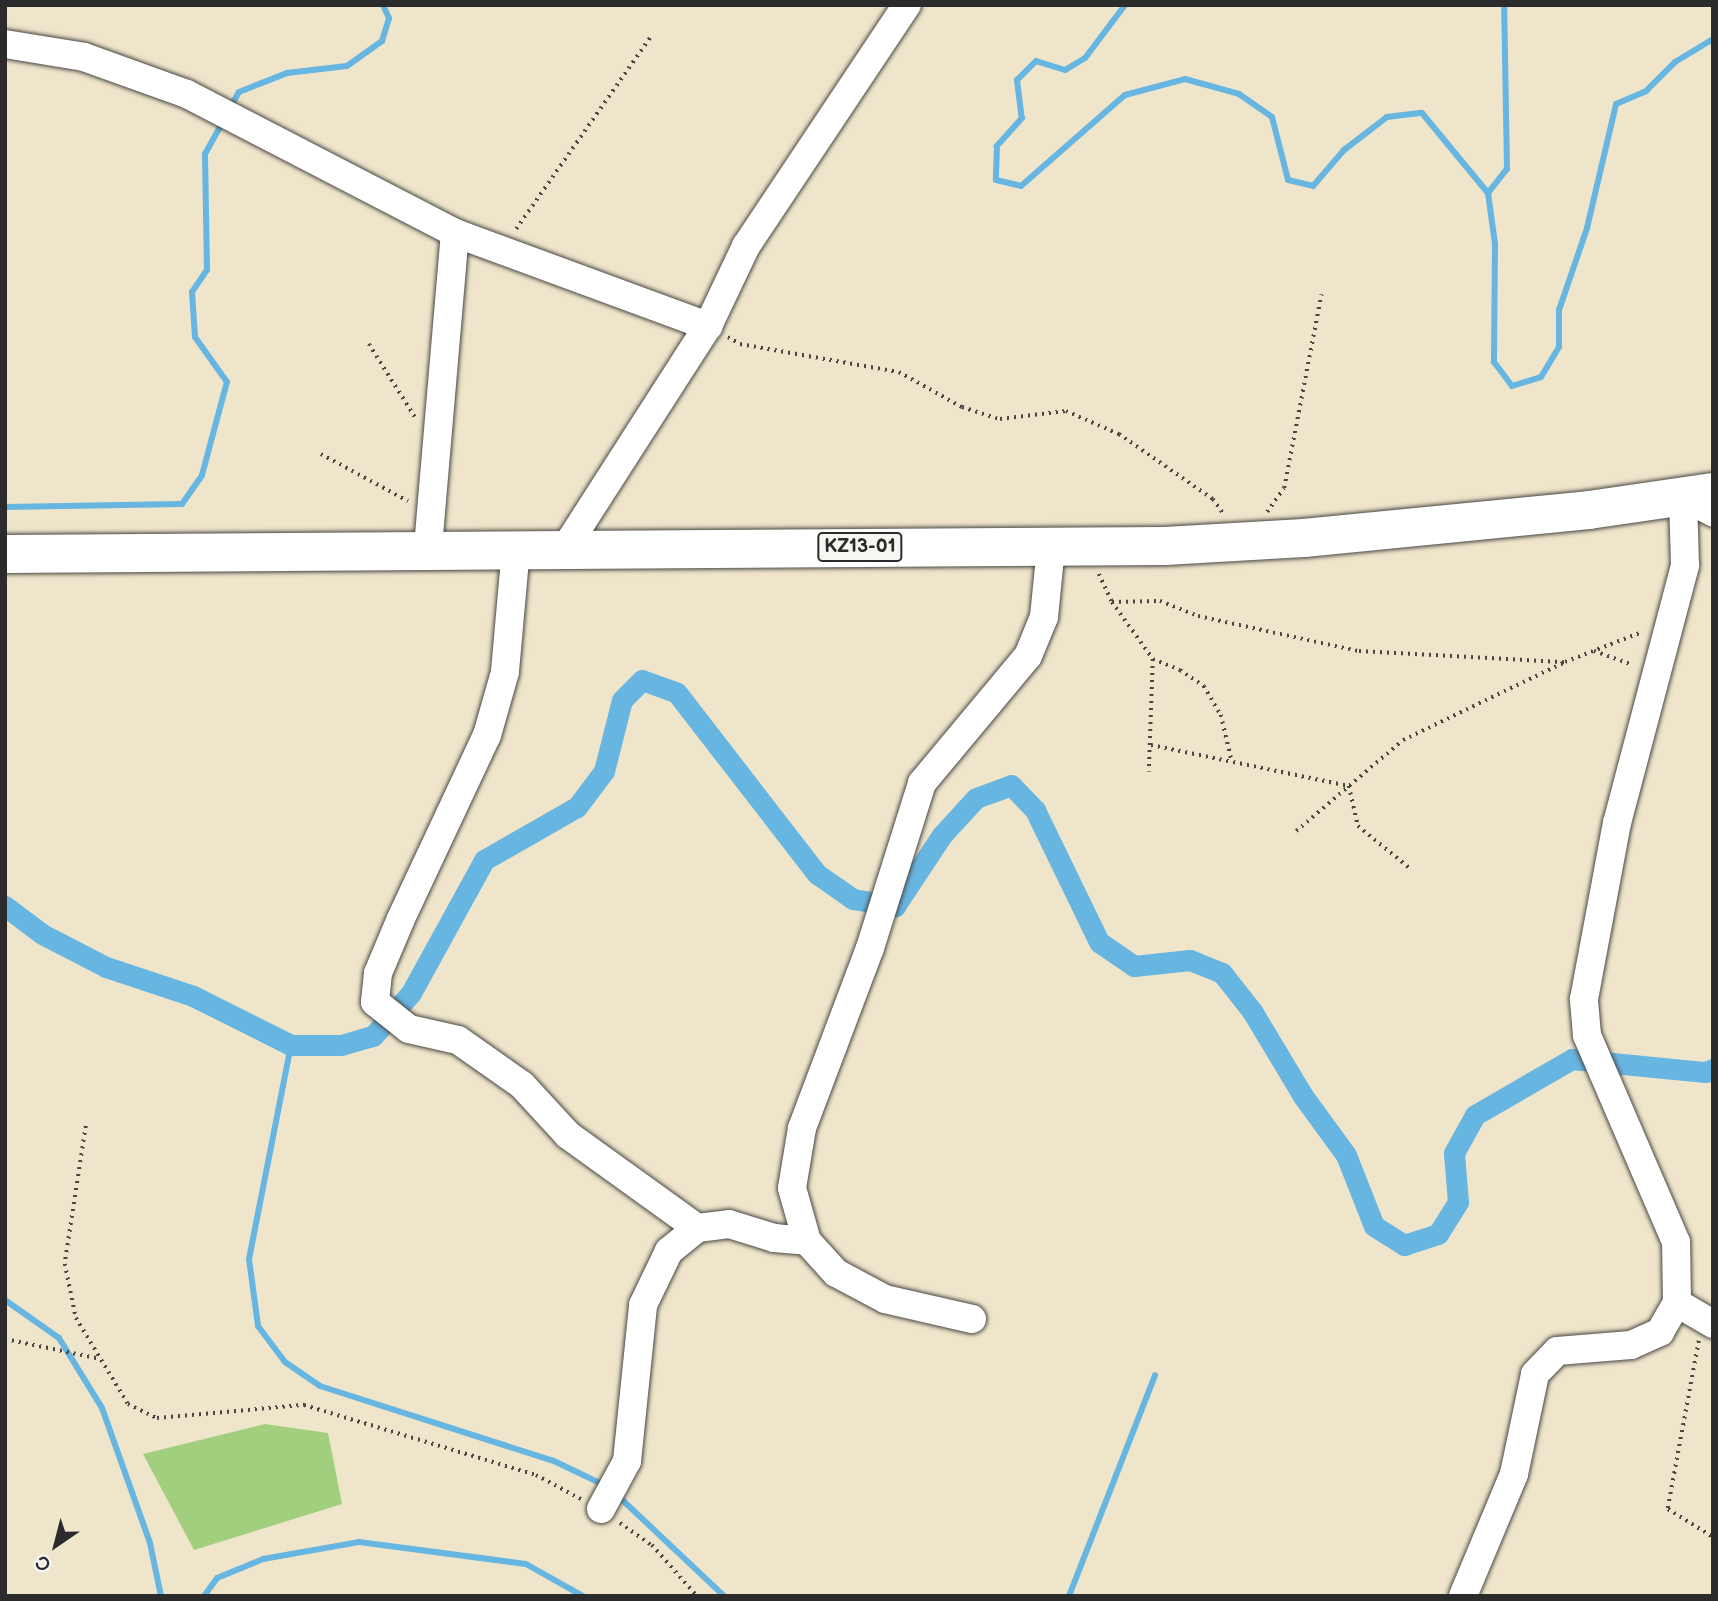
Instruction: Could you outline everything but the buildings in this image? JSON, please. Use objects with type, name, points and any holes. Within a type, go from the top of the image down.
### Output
[{"type":"highway","name":"KZ13-01","points":[[5,554],[430,531],[516,548],[1068,547],[1245,541],[1703,500]]},
{"type":"street","points":[[566,547],[708,326],[746,246],[907,5]]},
{"type":"street","points":[[5,44],[84,57],[187,94],[455,233],[708,326]]},
{"type":"street","points":[[430,531],[455,233]]},
{"type":"street","points":[[1463,1596],[1514,1474],[1535,1374],[1557,1351],[1630,1345],[1660,1332],[1677,1303],[1676,1242],[1587,1035],[1584,999],[1617,823],[1703,500]]},
{"type":"street","points":[[972,1319],[885,1299],[836,1273],[807,1241],[792,1188],[802,1128],[870,948],[906,821],[922,783],[1028,656],[1068,547]]},
{"type":"street","points":[[516,548],[505,672],[487,735],[378,973],[375,1002],[408,1028],[458,1040],[522,1085],[568,1135],[697,1228]]},
{"type":"street","points":[[601,1509],[626,1461],[643,1305],[669,1251],[697,1228],[729,1224],[774,1238],[807,1241]]},
{"type":"street","points":[[1677,1303],[1708,1321]]},
{"type":"path","points":[[498,248],[526,220],[652,35]]},
{"type":"path","points":[[708,326],[740,344],[899,372],[962,407],[1000,419],[1066,411],[1119,434],[1213,499],[1245,541],[1284,488],[1321,295]]},
{"type":"path","points":[[369,344],[436,452]]},
{"type":"path","points":[[321,454],[430,531]]},
{"type":"path","points":[[1068,547],[1153,659],[1204,686],[1221,715],[1232,762]]},
{"type":"path","points":[[1112,602],[1160,601],[1198,616],[1359,651],[1565,662]]},
{"type":"path","points":[[1296,831],[1404,740],[1565,662],[1670,621]]},
{"type":"path","points":[[1594,651],[1635,665],[1651,693]]},
{"type":"path","points":[[1149,772],[1153,659]]},
{"type":"path","points":[[1151,745],[1349,786]]},
{"type":"path","points":[[1349,786],[1358,826],[1411,869]]},
{"type":"path","points":[[86,1126],[65,1264],[76,1318],[128,1404],[156,1418],[304,1405],[536,1475],[601,1509],[652,1545],[697,1596]]},
{"type":"path","points":[[1708,1321],[1668,1509],[1713,1537]]},
{"type":"path","points":[[5,1339],[101,1359]]},
{"type":"green space","points":[[265,1424],[328,1433],[342,1504],[194,1550],[143,1454]]},
{"type":"waterway","points":[[230,108],[239,92],[287,73],[347,66],[382,41],[389,18],[383,5]]},
{"type":"waterway","points":[[1125,5],[1085,58],[1065,70],[1036,61],[1017,80],[1022,118],[997,146],[996,180],[1021,186],[1125,95],[1185,79],[1239,94],[1272,117],[1288,180],[1313,186],[1344,150],[1387,117],[1422,113],[1488,193],[1495,244],[1494,362],[1512,386],[1541,377],[1559,347],[1559,310],[1587,228],[1616,104],[1646,91],[1675,62],[1713,39]]},
{"type":"waterway","points":[[1488,193],[1507,169],[1504,5]]},
{"type":"waterway","points":[[5,507],[182,504],[202,475],[227,382],[195,337],[192,292],[207,270],[205,154],[223,121]]},
{"type":"waterway","points":[[5,906],[42,934],[106,967],[193,996],[291,1045],[341,1045],[373,1036],[411,993],[484,860],[577,807],[604,771],[622,700],[642,680],[677,693],[817,874],[853,899],[895,906],[942,835],[976,798],[1011,785],[1035,810],[1099,942],[1134,966],[1190,960],[1222,973],[1252,1011],[1303,1096],[1346,1155],[1374,1226],[1404,1245],[1438,1234],[1458,1202],[1454,1153],[1475,1115],[1572,1059],[1705,1072],[1713,1069]]},
{"type":"waterway","points":[[291,1045],[249,1259],[258,1326],[285,1362],[320,1386],[554,1461],[606,1486]]},
{"type":"waterway","points":[[5,1300],[59,1338],[102,1408],[150,1543],[161,1596]]},
{"type":"waterway","points":[[1069,1596],[1155,1375]]},
{"type":"waterway","points":[[617,1495],[724,1596]]},
{"type":"waterway","points":[[204,1596],[217,1578],[263,1559],[359,1542],[526,1564],[583,1596]]}]
